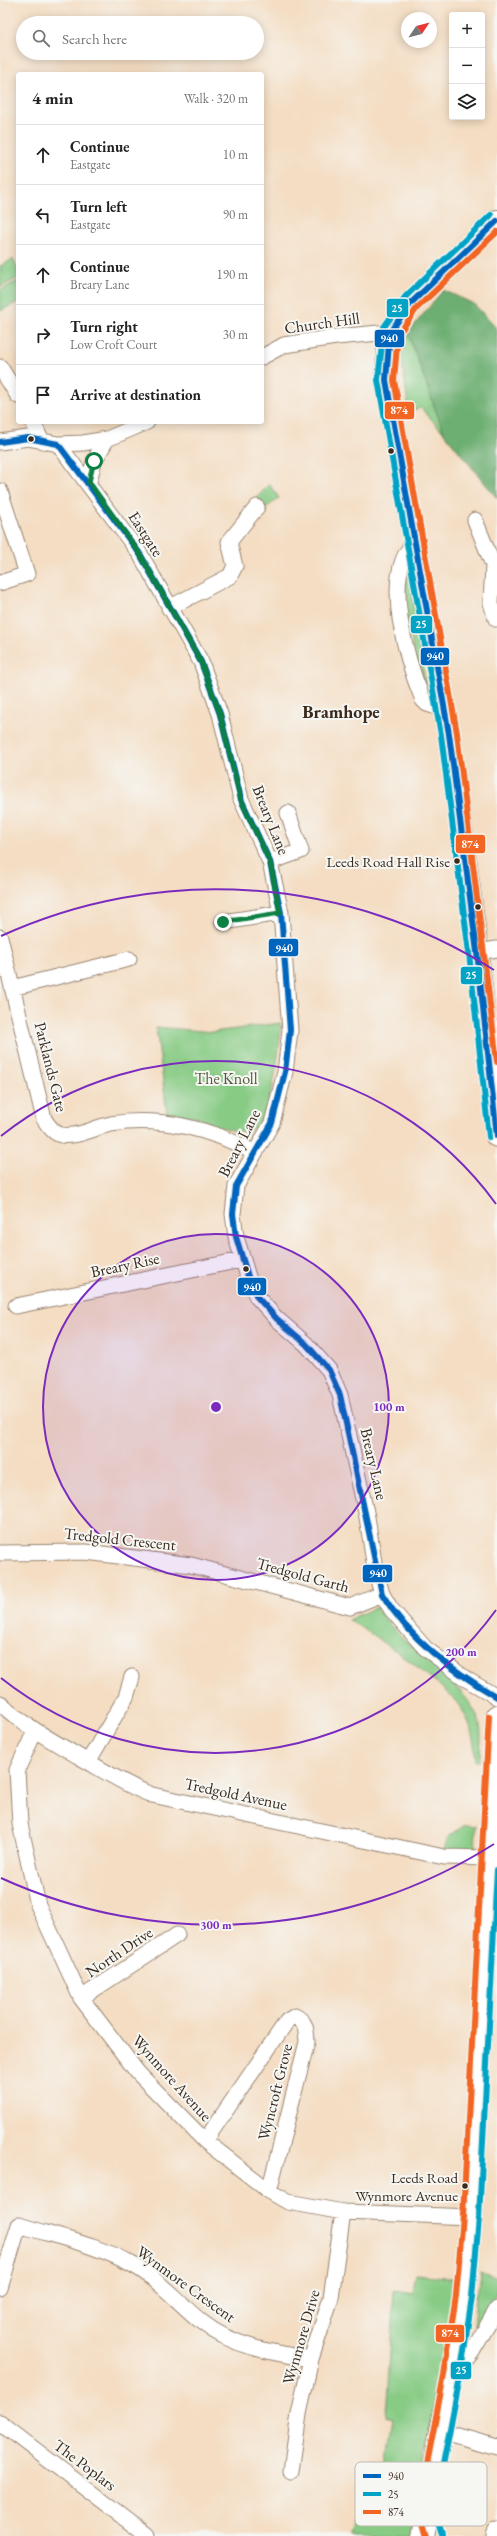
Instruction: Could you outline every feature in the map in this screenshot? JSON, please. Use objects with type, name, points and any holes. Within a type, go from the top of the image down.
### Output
[{"type":"highway","points":[[497,221],[411,303],[390,332],[386,380],[487,951],[497,1136]]},
{"type":"highway","points":[[435,2462],[452,2376],[464,2296],[471,2217],[488,1858],[497,1726]]},
{"type":"highway","points":[[422,2536],[424,2526]]},
{"type":"highway","points":[[430,2526],[433,2536]]},
{"type":"street","name":"Church Hill","points":[[264,355],[284,345],[336,337],[390,332]]},
{"type":"street","points":[[0,367],[16,393]]},
{"type":"street","points":[[34,424],[41,440]]},
{"type":"street","points":[[0,442],[28,438],[58,444],[107,439],[142,424]]},
{"type":"street","points":[[89,482],[94,461],[107,439]]},
{"type":"street","name":"Eastgate","points":[[58,444],[89,482],[140,554],[169,608]]},
{"type":"street","points":[[0,491],[27,574],[0,584]]},
{"type":"street","points":[[169,608],[230,576],[235,566],[229,542],[257,507]]},
{"type":"street","points":[[475,520],[495,565],[491,602],[496,619]]},
{"type":"street","name":"Breary Lane","points":[[169,608],[187,634],[201,662],[220,714],[241,800],[270,862],[280,913],[288,987],[289,1037],[285,1072],[272,1124],[236,1186],[232,1214],[242,1260],[257,1297],[277,1320],[306,1344],[329,1370],[340,1395],[367,1517],[375,1569],[382,1594],[391,1609],[425,1648],[466,1679],[497,1697]]},
{"type":"street","points":[[270,862],[301,851],[288,813]]},
{"type":"street","points":[[223,922],[280,913]]},
{"type":"street","name":"Parklands Gate","points":[[1,942],[44,1119],[49,1128],[60,1135],[74,1135],[110,1124],[158,1121],[210,1134],[239,1144],[255,1153]]},
{"type":"street","points":[[12,988],[129,959]]},
{"type":"street","name":"Breary Rise","points":[[16,1306],[242,1260]]},
{"type":"street","name":"Tredgold Crescent","points":[[0,1553],[78,1552],[140,1557],[191,1565],[235,1576]]},
{"type":"street","name":"Tredgold Garth","points":[[235,1576],[340,1606],[358,1605],[382,1594]]},
{"type":"street","points":[[88,1762],[126,1696],[132,1677]]},
{"type":"street","name":"Tredgold Avenue","points":[[0,1703],[35,1731],[126,1785],[152,1795],[444,1856],[488,1858]]},
{"type":"street","name":"Wynmore Avenue","points":[[35,1731],[17,1770],[20,1824],[38,1905],[81,1998],[138,2073],[205,2141],[269,2191],[288,2202],[343,2212],[471,2217]]},
{"type":"street","name":"North Drive","points":[[81,1998],[177,1935]]},
{"type":"street","name":"Wyncroft Grove","points":[[205,2141],[287,2021],[295,2016],[302,2020],[306,2025],[307,2042],[269,2191]]},
{"type":"street","name":"Wynmore Drive","points":[[291,2471],[299,2414],[311,2359],[331,2298],[343,2212]]},
{"type":"street","name":"Wynmore Crescent","points":[[1,2278],[19,2225],[113,2255],[133,2265],[152,2277],[204,2323],[235,2341],[257,2349],[311,2359]]},
{"type":"street","points":[[452,2376],[472,2352],[497,2309]]},
{"type":"street","name":"The Poplars","points":[[0,2423],[148,2536]]},
{"type":"street","points":[[440,2431],[497,2447]]},
{"type":"green space","points":[[13,259],[16,265],[16,279],[0,287],[0,266]]},
{"type":"green space","points":[[16,282],[16,303],[0,311],[0,290]]},
{"type":"green space","points":[[443,290],[474,304],[497,329],[497,498],[444,433],[408,333]]},
{"type":"green space","points":[[408,333],[444,433],[421,408],[409,411],[401,354]]},
{"type":"green space","points":[[269,484],[279,498],[263,510],[256,499]]},
{"type":"green space","points":[[408,567],[427,695],[413,648],[406,616],[405,583]]},
{"type":"green space","name":"The Knoll","points":[[281,1023],[274,1082],[264,1114],[257,1125],[248,1131],[235,1131],[195,1117],[167,1113],[156,1027],[213,1032]]},
{"type":"green space","points":[[376,1607],[400,1636],[445,1675],[470,1703],[480,1723],[480,1761],[476,1761],[469,1723],[455,1700],[410,1661],[376,1637],[348,1620]]},
{"type":"green space","points":[[465,1825],[476,1826],[475,1854],[444,1850],[448,1837]]},
{"type":"green space","points":[[480,2271],[497,2278],[497,2293],[478,2326],[474,2325]]},
{"type":"green space","points":[[415,2274],[454,2278],[447,2347],[424,2462],[386,2462],[393,2419],[386,2417],[394,2290],[412,2293]]},
{"type":"green space","points":[[355,2523],[355,2526],[412,2526],[410,2536],[352,2536]]},
{"type":"transit line","name":"25","points":[[489,1137],[469,953],[441,735],[378,380],[384,327],[405,297],[491,215]]},
{"type":"transit line","name":"940","points":[[497,221],[411,303],[390,332],[386,380],[449,734],[477,952],[497,1136]]},
{"type":"transit line","name":"874","points":[[497,232],[417,308],[398,335],[394,380],[457,733],[497,1062]]},
{"type":"transit line","name":"940","points":[[0,442],[28,438],[58,444]]},
{"type":"transit line","name":"940","points":[[58,444],[140,554],[201,662],[220,714],[241,799],[270,862],[281,913],[290,1030],[285,1072],[272,1123],[236,1186],[233,1214],[236,1237],[249,1280],[257,1297],[277,1319],[306,1344],[329,1370],[340,1395],[382,1594],[405,1626],[433,1653],[448,1665],[497,1697]]},
{"type":"transit line","name":"874","points":[[427,2462],[444,2375],[456,2295],[463,2216],[489,1716]]},
{"type":"transit line","name":"25","points":[[444,2462],[460,2377],[472,2297],[479,2218],[497,1870]]},
{"type":"transit line","name":"874","points":[[422,2526],[425,2536]]},
{"type":"transit line","name":"25","points":[[438,2526],[441,2534]]},
{"type":"place","name":"Leeds Road Hall Rise","points":[[457,861]]},
{"type":"place","name":"Leeds Road Wynmore Avenue","points":[[465,2186]]},
{"type":"district","name":"Bramhope","points":[[341,711]]},
{"type":"route","points":[[94,461],[89,482],[140,554],[169,608],[187,634],[201,662],[220,714],[241,800],[270,862],[280,913],[223,922]]}]
